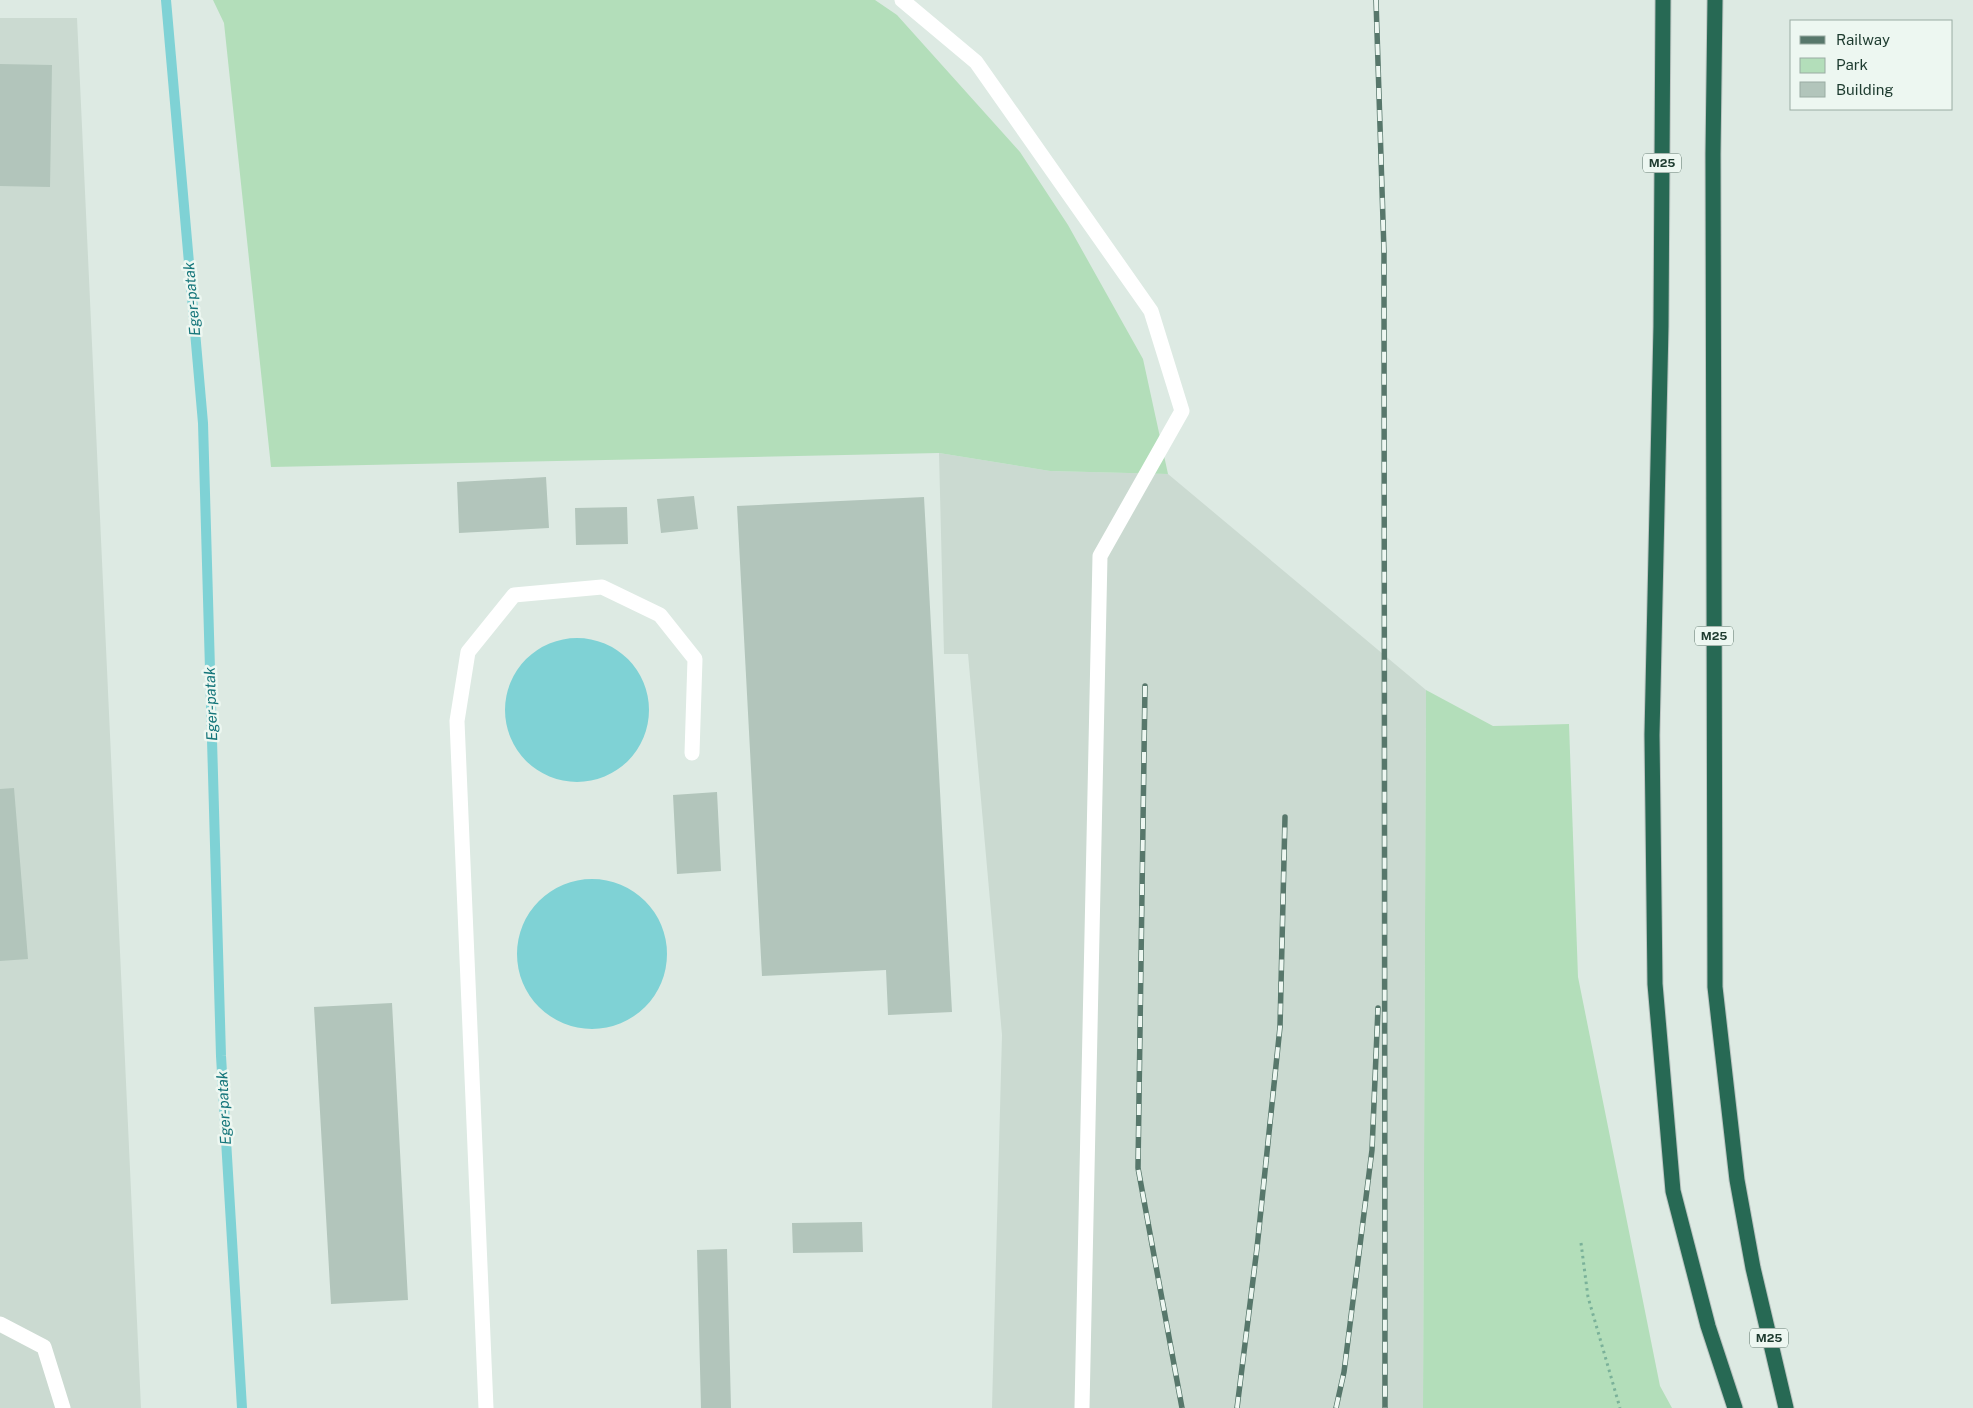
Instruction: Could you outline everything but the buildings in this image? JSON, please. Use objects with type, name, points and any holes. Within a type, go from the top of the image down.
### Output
[{"type":"highway","name":"M25","points":[[1662,0],[1661,326],[1652,735],[1655,984],[1673,1191],[1708,1326],[1735,1408]]},
{"type":"highway","name":"M25","points":[[1715,0],[1713,174],[1715,987],[1737,1180],[1753,1268],[1786,1408]]},
{"type":"lane","points":[[902,0],[976,62],[1151,311],[1182,411],[1100,556],[1082,1408]]},
{"type":"lane","points":[[486,1408],[457,720],[468,652],[514,595],[602,587],[660,615],[695,659],[692,753]]},
{"type":"lane","points":[[0,1324],[44,1346],[63,1408]]},
{"type":"path","points":[[1581,1243],[1588,1297],[1620,1408]]},
{"type":"shaded area","points":[[0,18],[77,18],[141,1408],[0,1408]]},
{"type":"shaded area","points":[[939,453],[1050,471],[1168,474],[1426,690],[1423,1408],[992,1408],[1002,1035],[968,654],[944,654]]},
{"type":"green space","points":[[213,0],[875,0],[897,15],[1020,152],[1068,225],[1143,359],[1168,474],[1050,471],[939,453],[271,467],[224,23]]},
{"type":"green space","points":[[1426,690],[1493,726],[1569,724],[1578,977],[1660,1386],[1672,1408],[1423,1408]]},
{"type":"water","points":[[577,638],[605,643],[628,659],[644,682],[649,710],[644,738],[628,761],[605,777],[577,782],[549,777],[526,761],[510,738],[505,710],[510,682],[526,659],[549,643]]},
{"type":"water","points":[[592,879],[621,885],[645,901],[661,925],[667,954],[661,983],[645,1007],[621,1023],[592,1029],[563,1023],[539,1007],[523,983],[517,954],[523,925],[539,901],[563,885]]},
{"type":"waterway","name":"Eger-patak","points":[[166,0],[203,423],[221,1056],[242,1408]]},
{"type":"railway","points":[[1376,0],[1384,252],[1385,1408]]},
{"type":"railway","points":[[1145,686],[1138,1168],[1182,1408]]},
{"type":"railway","points":[[1237,1408],[1257,1248],[1280,1027],[1285,817]]},
{"type":"railway","points":[[1336,1408],[1344,1372],[1372,1150],[1378,1008]]}]
